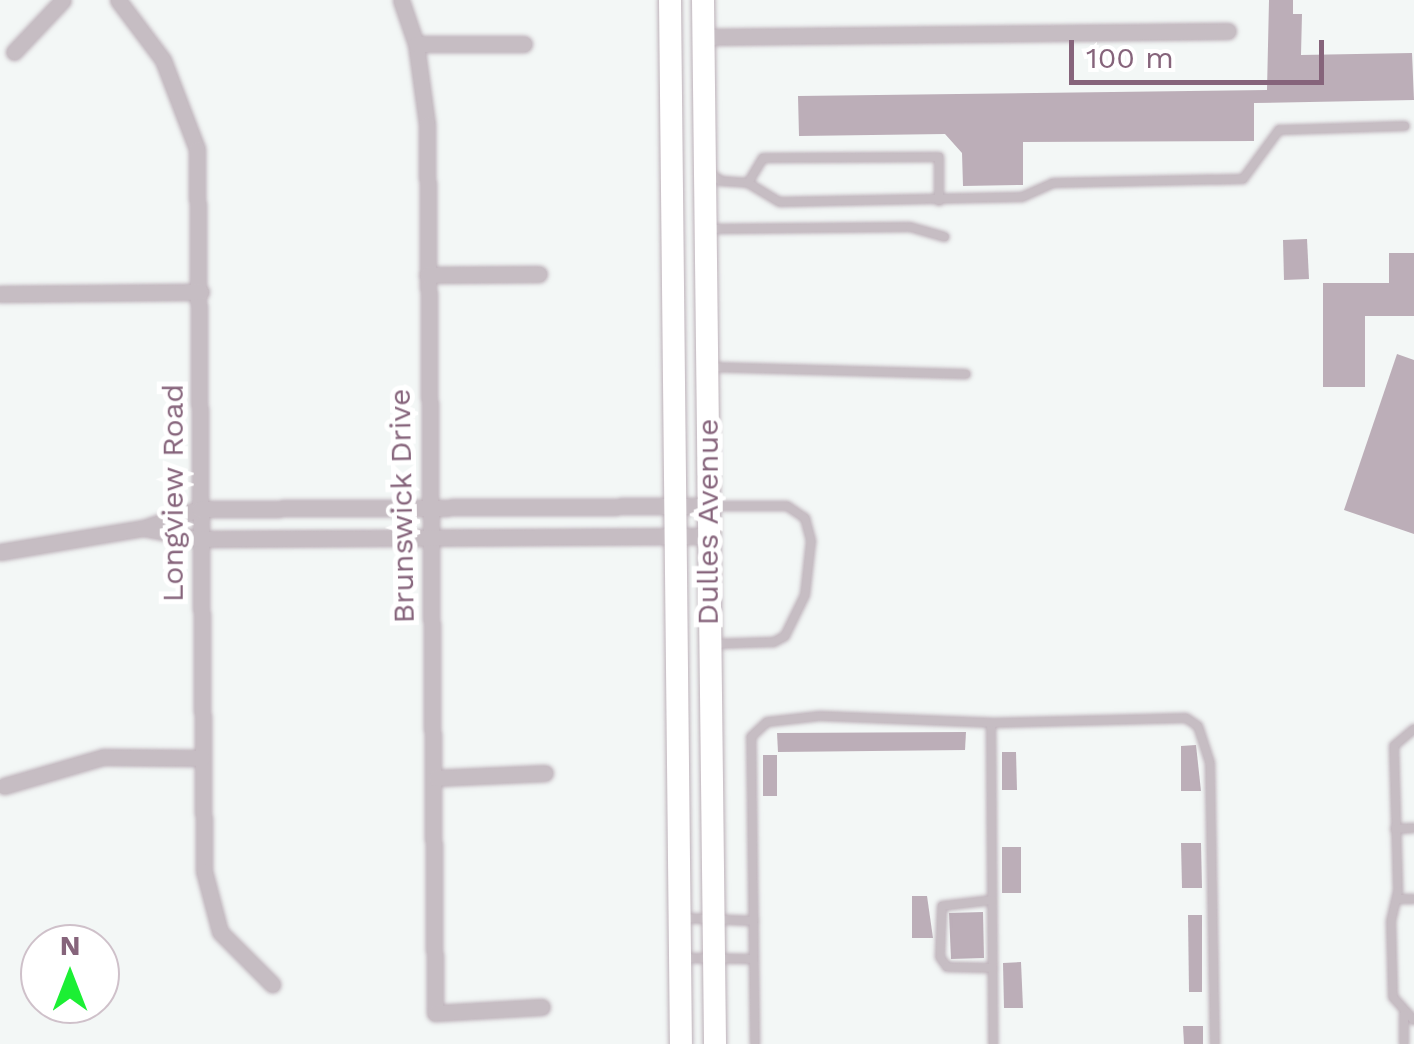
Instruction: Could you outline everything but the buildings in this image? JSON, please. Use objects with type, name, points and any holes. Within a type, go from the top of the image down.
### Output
[{"type":"main road","name":"Dulles Avenue","points":[[670,0],[681,1044]]},
{"type":"main road","name":"Dulles Avenue","points":[[703,0],[706,536],[715,1044]]},
{"type":"main road","points":[[674,169],[705,170]]},
{"type":"street","points":[[14,52],[64,0]]},
{"type":"street","name":"Longview Road","points":[[118,0],[163,60],[197,149],[202,758],[209,904],[220,932],[272,984]]},
{"type":"street","name":"Brunswick Drive","points":[[402,0],[416,44],[427,124],[429,538],[436,778],[435,1013],[542,1007]]},
{"type":"street","points":[[704,37],[1228,32]]},
{"type":"street","points":[[416,44],[524,44]]},
{"type":"street","points":[[427,275],[539,274]]},
{"type":"street","points":[[0,294],[201,292]]},
{"type":"street","points":[[0,552],[144,528],[199,509],[706,506]]},
{"type":"street","points":[[144,528],[199,539],[706,536]]},
{"type":"street","points":[[4,786],[103,757],[202,758]]},
{"type":"street","points":[[436,778],[545,773]]},
{"type":"lane","points":[[705,170],[721,181],[748,182],[780,202],[1022,197],[1053,183],[1244,179],[1279,130],[1406,126]]},
{"type":"lane","points":[[748,182],[763,158],[938,156],[939,201]]},
{"type":"lane","points":[[706,229],[910,226],[944,237]]},
{"type":"lane","points":[[708,366],[966,374]]},
{"type":"lane","points":[[706,506],[787,506],[806,518],[811,541],[806,595],[785,636],[774,642],[708,644]]},
{"type":"lane","points":[[755,1044],[751,737],[767,722],[820,716],[991,724],[1186,718],[1198,726],[1210,763],[1214,1044]]},
{"type":"lane","points":[[991,724],[993,1044]]},
{"type":"lane","points":[[1414,729],[1394,746],[1397,899],[1392,997],[1404,1015],[1414,1020]]},
{"type":"lane","points":[[1395,829],[1414,828]]},
{"type":"lane","points":[[1397,899],[1414,899]]},
{"type":"lane","points":[[992,900],[942,906],[940,958],[947,967],[992,968]]},
{"type":"lane","points":[[682,918],[754,922]]},
{"type":"lane","points":[[682,958],[754,959]]},
{"type":"lane","points":[[1404,1015],[1404,1044]]}]
